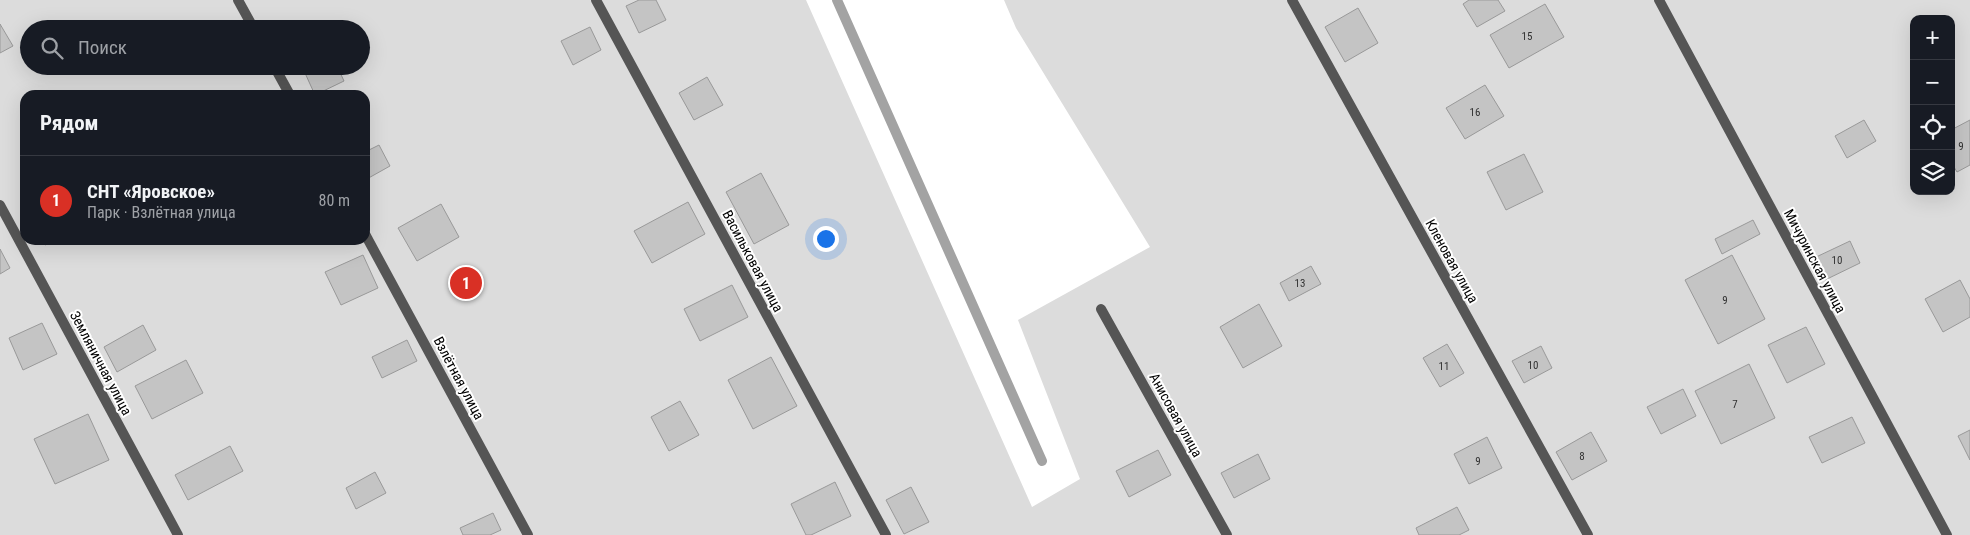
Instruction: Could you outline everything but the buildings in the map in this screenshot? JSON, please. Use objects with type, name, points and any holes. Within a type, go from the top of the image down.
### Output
[{"type":"street","points":[[238,0],[249,20]]},
{"type":"street","name":"Васильковая улица","points":[[596,0],[886,535]]},
{"type":"street","name":"Кленовая улица","points":[[1292,0],[1588,535]]},
{"type":"street","name":"Мичуринская улица","points":[[1658,0],[1947,535]]},
{"type":"street","points":[[279,75],[287,90]]},
{"type":"street","name":"Земляничная улица","points":[[0,205],[20,242]]},
{"type":"street","name":"Взлётная улица","points":[[370,243],[528,535]]},
{"type":"street","name":"Земляничная улица","points":[[22,245],[178,535]]},
{"type":"street","name":"Анисовая улица","points":[[1101,309],[1227,535]]},
{"type":"shaded area","points":[[0,0],[806,0],[1032,507],[1080,479],[1018,320],[1150,247],[1016,28],[1004,0],[1970,0],[1970,535],[0,535]]},
{"type":"waterway","points":[[837,0],[1042,461]]},
{"type":"place","name":"СНТ «Яровское»","points":[[466,283]]}]
